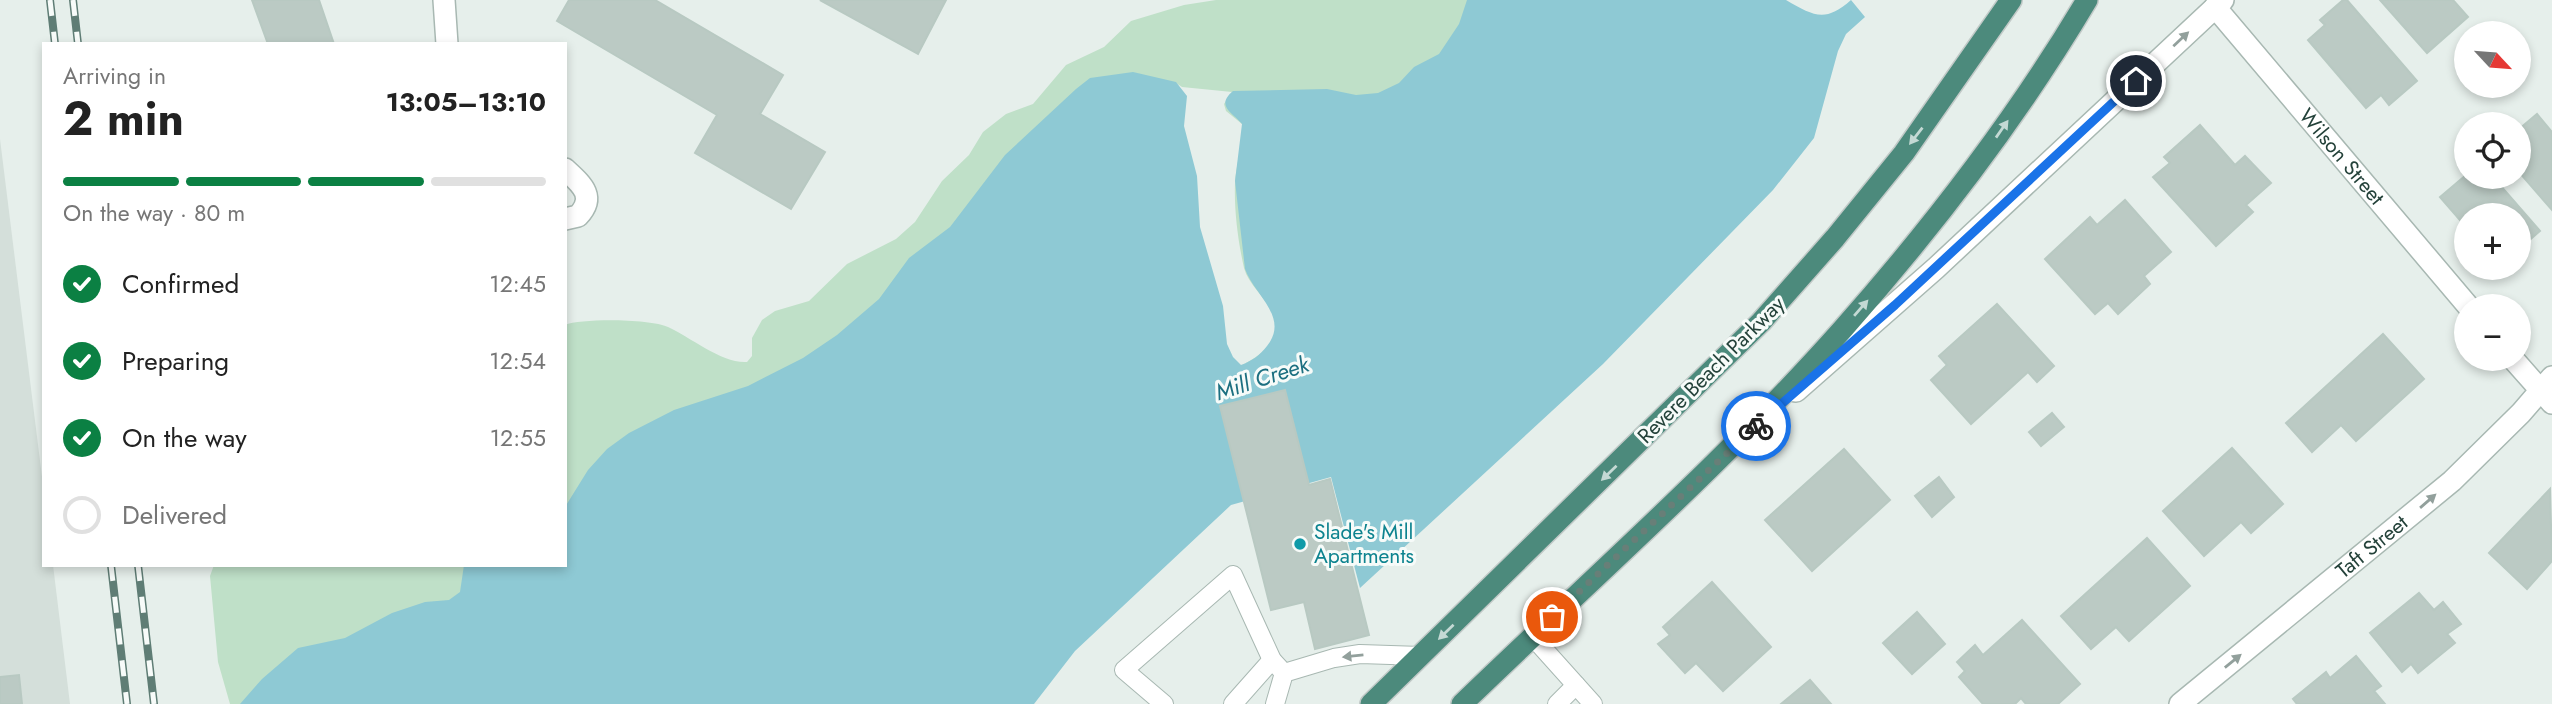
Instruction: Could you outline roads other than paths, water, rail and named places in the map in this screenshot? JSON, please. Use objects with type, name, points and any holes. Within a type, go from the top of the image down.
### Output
[{"type":"highway","name":"Revere Beach Parkway","points":[[1371,704],[1693,391],[1778,304],[1911,143],[2011,0]]},
{"type":"highway","points":[[1462,704],[1712,463],[1841,331],[1937,218],[2023,99],[2087,0]]},
{"type":"street","points":[[443,0],[447,42]]},
{"type":"street","points":[[1712,463],[1905,296],[2219,3]]},
{"type":"street","name":"Wilson Street","points":[[2219,3],[2458,294]]},
{"type":"street","points":[[567,171],[586,190],[588,196],[587,204],[578,216],[567,219]]},
{"type":"street","points":[[2527,371],[2548,390]]},
{"type":"street","name":"Taft Street","points":[[2180,704],[2396,530],[2548,390]]},
{"type":"lane","points":[[1164,704],[1124,670],[1233,575],[1278,667],[1275,704]]},
{"type":"lane","points":[[1532,636],[1593,704]]},
{"type":"lane","points":[[1233,704],[1278,667],[1360,654],[1421,656]]},
{"type":"lane","points":[[1557,704],[1576,685]]},
{"type":"water","name":"Mill Creek","points":[[1467,0],[1786,0],[1819,15],[1834,12],[1851,0],[1865,17],[1846,34],[1838,51],[1814,138],[1773,190],[1603,364],[1360,588],[1331,477],[1231,505],[1075,651],[1034,704],[240,704],[262,679],[298,648],[345,638],[392,613],[425,602],[449,600],[460,592],[464,567],[567,567],[567,504],[588,470],[607,449],[629,433],[674,410],[748,386],[803,358],[837,335],[879,299],[909,258],[950,227],[1005,155],[1090,78],[1133,72],[1176,82],[1187,96],[1184,126],[1197,176],[1200,227],[1223,306],[1227,344],[1233,357],[1241,365],[1252,360],[1267,346],[1275,325],[1268,306],[1245,269],[1235,181],[1242,124],[1227,109],[1228,96],[1233,91],[1327,89],[1356,95],[1378,93],[1399,83],[1414,67],[1439,54],[1459,24]]},
{"type":"railway","points":[[50,0],[55,42]]},
{"type":"railway","points":[[73,0],[78,42]]},
{"type":"railway","points":[[111,567],[127,704]]},
{"type":"railway","points":[[138,567],[154,704]]},
{"type":"place","name":"Slade's Mill Apartments","points":[[1300,544]]}]
